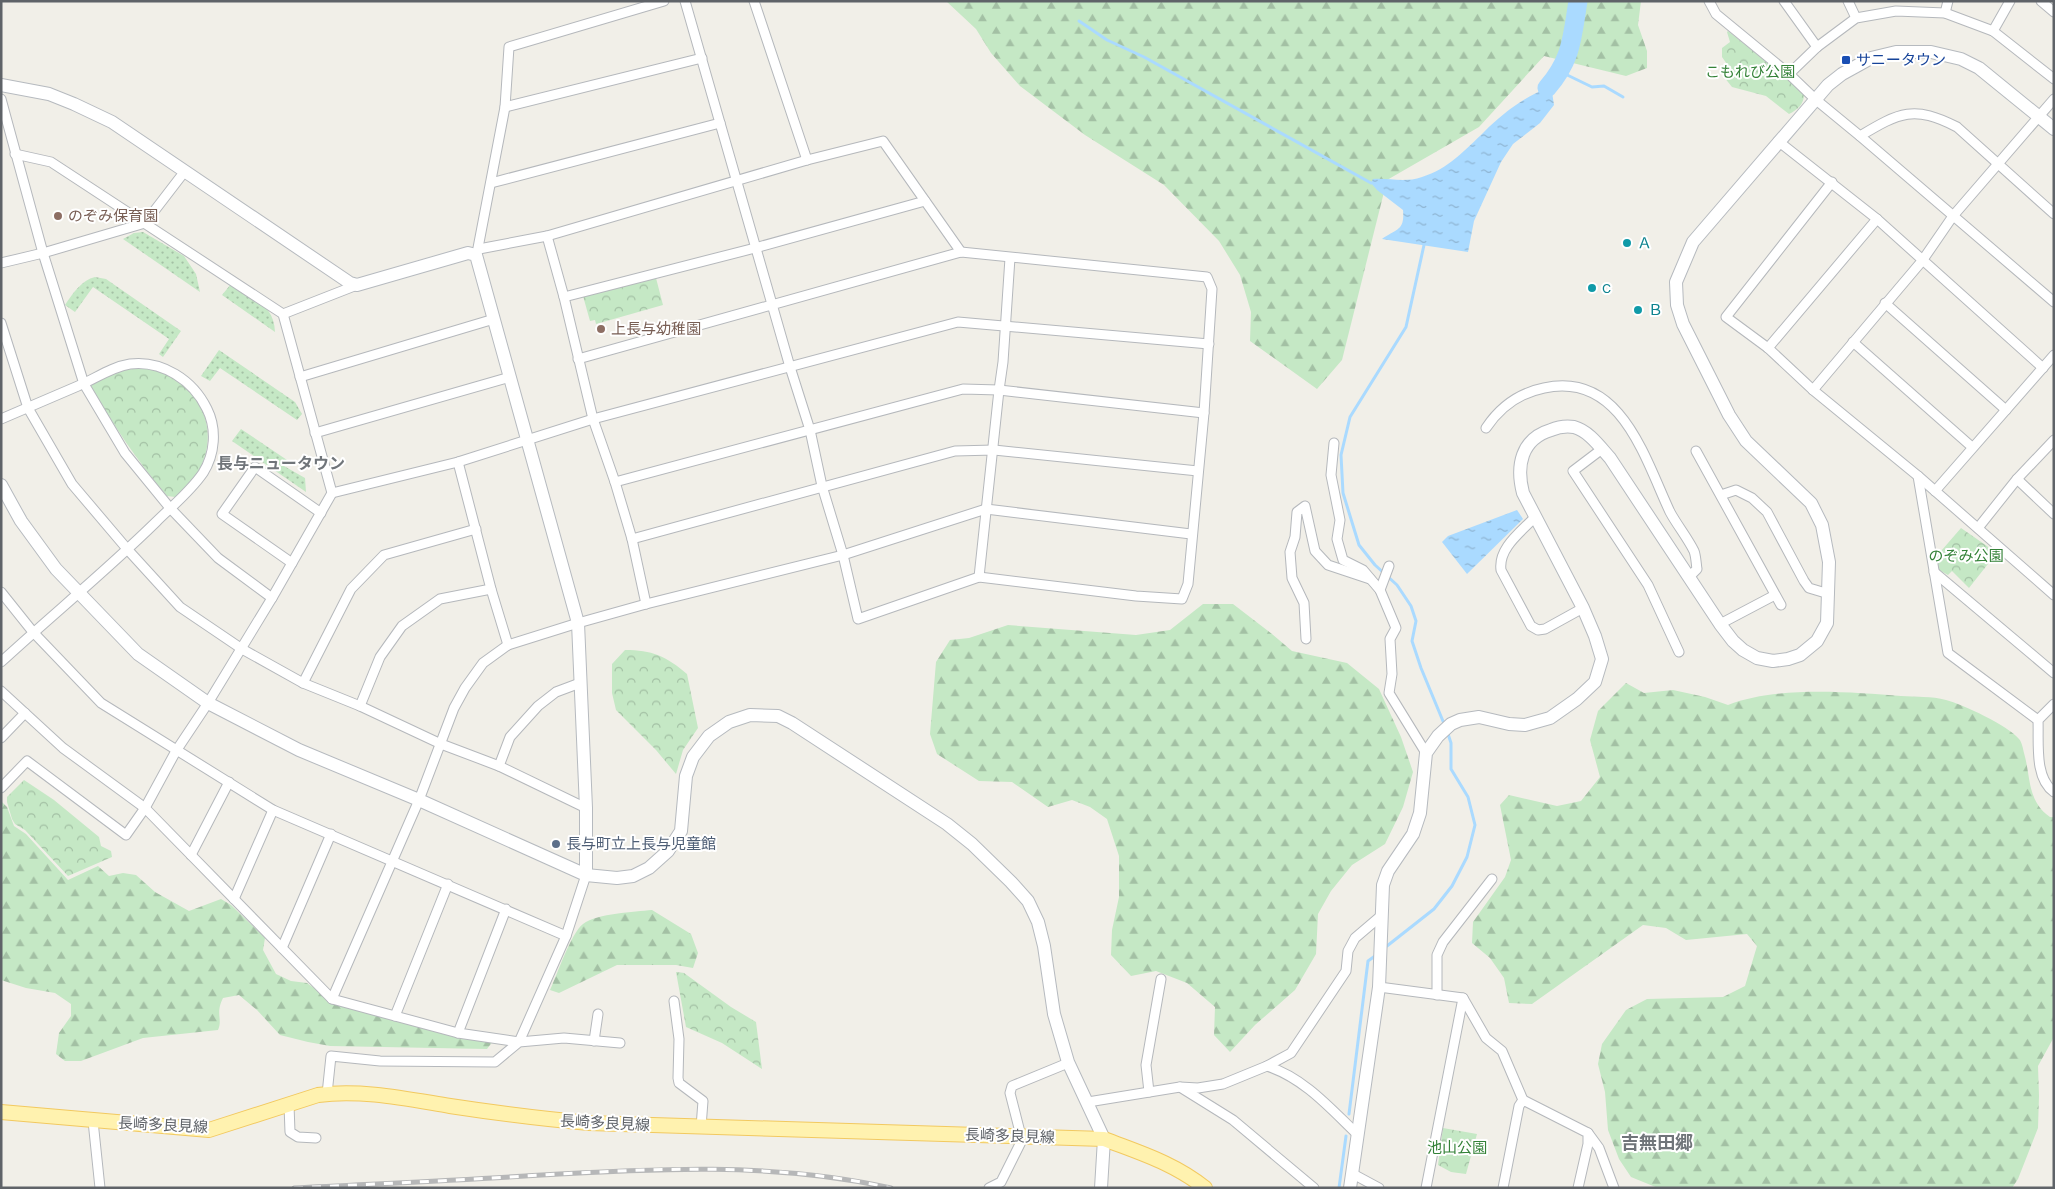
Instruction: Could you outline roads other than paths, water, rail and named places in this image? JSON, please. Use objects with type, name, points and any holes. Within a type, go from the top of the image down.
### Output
[{"type":"main road","name":"長崎多良見線","points":[[1,1112],[209,1130],[336,1092],[395,1097],[531,1118],[580,1122],[1104,1139],[1159,1159],[1185,1172],[1205,1188]]},
{"type":"street","points":[[627,1],[628,11]]},
{"type":"street","points":[[326,1094],[330,1056],[380,1061],[495,1062],[519,1042],[566,936],[586,875],[586,808],[578,623],[494,319],[478,252],[505,107],[509,47],[664,1]]},
{"type":"street","points":[[578,359],[773,306],[961,252],[1207,277],[1212,289],[1209,344],[1188,584],[1182,599],[1136,596],[980,577],[858,619],[843,555],[822,486],[810,430],[790,366],[773,306],[755,248],[685,1]]},
{"type":"street","points":[[754,1],[807,160]]},
{"type":"street","points":[[1709,1],[1716,14],[1789,74],[1815,99],[2054,302]]},
{"type":"street","points":[[1784,1],[1817,47]]},
{"type":"street","points":[[1848,1],[1856,18]]},
{"type":"street","points":[[1945,13],[1948,1]]},
{"type":"street","points":[[1993,31],[2010,1]]},
{"type":"street","points":[[2041,1],[2054,12]]},
{"type":"street","points":[[1789,74],[1817,47],[1856,18],[1896,6],[1945,13],[1993,31],[2054,79]]},
{"type":"street","points":[[1350,1188],[1379,987],[1383,885],[1388,871],[1413,834],[1420,813],[1426,753],[1440,734],[1451,724],[1460,720],[1479,717],[1509,724],[1525,724],[1550,718],[1577,700],[1595,682],[1602,659],[1595,636],[1582,608],[1523,493],[1519,478],[1521,460],[1529,443],[1541,433],[1558,427],[1574,427],[1587,433],[1602,449],[1635,495],[1733,642],[1757,658],[1774,661],[1800,655],[1817,641],[1826,623],[1829,594],[1829,562],[1822,525],[1811,504],[1746,441],[1729,415],[1682,324],[1677,305],[1676,282],[1692,242],[1828,85],[1842,74],[1871,58],[1896,52],[1931,52],[1961,59],[1979,68],[2054,129]]},
{"type":"street","points":[[505,107],[702,58]]},
{"type":"street","points":[[1,85],[49,94],[112,122],[350,283],[357,285]]},
{"type":"street","points":[[1,99],[43,253],[84,384],[125,453],[170,508],[218,558],[272,598]]},
{"type":"street","points":[[1813,390],[1922,261],[1953,216],[2054,99]]},
{"type":"street","points":[[1860,136],[1890,118],[1915,113],[1940,119],[1957,127],[2054,214]]},
{"type":"street","points":[[491,183],[720,123]]},
{"type":"street","points":[[283,314],[357,285],[468,253],[547,236],[807,160],[883,141],[961,252]]},
{"type":"street","points":[[1778,141],[1877,219],[2043,368]]},
{"type":"street","points":[[1,788],[28,761],[126,835],[145,808],[176,750],[242,648],[332,493],[283,314],[51,162],[15,154]]},
{"type":"street","points":[[1,263],[43,253],[144,223],[185,171]]},
{"type":"street","points":[[1832,182],[1726,317],[1768,348],[1813,390],[1918,476],[2054,595]]},
{"type":"street","points":[[564,297],[755,248],[925,201]]},
{"type":"street","points":[[1768,348],[1877,219]]},
{"type":"street","points":[[547,236],[564,297],[593,420],[615,482],[632,540],[646,604]]},
{"type":"street","points":[[980,577],[1006,326],[1010,258]]},
{"type":"street","points":[[1885,303],[2006,410]]},
{"type":"street","points":[[300,377],[494,319]]},
{"type":"street","points":[[332,493],[458,462],[593,420],[958,322],[1209,344]]},
{"type":"street","points":[[1,323],[28,408],[72,484],[180,607],[242,648],[303,682],[441,744],[499,766],[586,808]]},
{"type":"street","points":[[1853,342],[1972,446]]},
{"type":"street","points":[[1935,491],[1972,446],[2054,355]]},
{"type":"street","points":[[1,419],[84,384],[109,371],[129,364],[148,364],[173,372],[192,387],[204,402],[211,418],[214,435],[210,459],[191,488],[128,550],[1,662]]},
{"type":"street","points":[[315,433],[510,377]]},
{"type":"street","points":[[1486,428],[1504,406],[1531,390],[1550,386],[1574,387],[1605,401],[1622,416],[1634,433],[1671,513],[1695,552],[1697,569],[1689,577]]},
{"type":"street","points":[[615,482],[963,389],[999,390],[1204,414]]},
{"type":"street","points":[[1334,444],[1331,475],[1340,520],[1337,539],[1342,560],[1363,570],[1370,579]]},
{"type":"street","points":[[1978,528],[2017,479],[2052,445]]},
{"type":"street","points":[[1602,449],[1573,472],[1648,584],[1679,652]]},
{"type":"street","points":[[632,540],[822,486],[955,451],[994,450],[1198,471]]},
{"type":"street","points":[[1696,451],[1781,605]]},
{"type":"street","points":[[458,462],[491,589],[508,645]]},
{"type":"street","points":[[292,563],[222,514],[255,467],[321,513]]},
{"type":"street","points":[[1918,476],[1948,652],[2038,720]]},
{"type":"street","points":[[2017,479],[2054,514]]},
{"type":"street","points":[[1,485],[21,521],[56,569],[138,654],[208,703],[298,750],[418,800],[586,875],[617,878],[633,876],[660,859],[668,851],[681,831],[686,776],[693,757],[710,736],[729,722],[750,715],[778,716],[792,722],[947,824],[979,851],[1028,901],[1038,922],[1044,946],[1054,1014],[1068,1063],[1104,1139],[1102,1188]]},
{"type":"street","points":[[1721,495],[1736,490],[1752,498],[1767,512],[1804,582],[1809,588],[1829,594]]},
{"type":"street","points":[[1306,639],[1304,603],[1292,578],[1290,552],[1295,537],[1297,512],[1305,506],[1315,551],[1328,565],[1370,579],[1381,586],[1396,628],[1390,639],[1392,674],[1389,693],[1426,753]]},
{"type":"street","points":[[332,999],[418,800],[454,708],[482,662],[508,645],[646,604],[843,555],[986,509],[1192,534]]},
{"type":"street","points":[[1536,516],[1506,548],[1500,560],[1501,570],[1531,626],[1538,630],[1545,629],[1582,608]]},
{"type":"street","points":[[303,682],[351,589],[384,555],[476,529]]},
{"type":"street","points":[[1381,586],[1389,567]]},
{"type":"street","points":[[1934,572],[2054,672]]},
{"type":"street","points":[[360,706],[380,657],[402,626],[440,599],[491,589]]},
{"type":"street","points":[[1,592],[33,632],[101,703],[273,810],[566,936]]},
{"type":"street","points":[[1720,624],[1775,595]]},
{"type":"street","points":[[499,766],[510,737],[538,706],[556,692],[580,683]]},
{"type":"street","points":[[1,691],[63,748],[145,808],[332,999],[458,1033],[519,1042],[564,1038],[620,1043]]},
{"type":"street","points":[[2054,704],[2038,720],[2040,767],[2046,784],[2054,792]]},
{"type":"street","points":[[1,738],[25,713]]},
{"type":"street","points":[[191,855],[229,782]]},
{"type":"street","points":[[234,899],[273,810]]},
{"type":"street","points":[[282,948],[331,834]]},
{"type":"street","points":[[1437,994],[1437,955],[1443,942],[1492,879]]},
{"type":"street","points":[[395,1016],[448,884]]},
{"type":"street","points":[[458,1033],[506,909]]},
{"type":"street","points":[[1088,1102],[1180,1087],[1198,1088],[1223,1084],[1267,1066],[1291,1053],[1346,971],[1348,951],[1354,938],[1382,915]]},
{"type":"street","points":[[1149,1092],[1146,1065],[1161,979]]},
{"type":"street","points":[[1379,987],[1463,998]]},
{"type":"street","points":[[1463,998],[1486,1038],[1502,1051],[1523,1100],[1588,1133],[1599,1148],[1614,1188]]},
{"type":"street","points":[[1426,1188],[1463,998]]},
{"type":"street","points":[[674,1001],[678,1038],[678,1078],[680,1082],[702,1101],[701,1127]]},
{"type":"street","points":[[594,1040],[598,1014]]},
{"type":"street","points":[[989,1188],[1001,1182],[1023,1136],[1010,1093],[1012,1086],[1068,1063]]},
{"type":"street","points":[[1267,1066],[1280,1070],[1305,1084],[1357,1134]]},
{"type":"street","points":[[1180,1087],[1233,1120],[1314,1188]]},
{"type":"street","points":[[1502,1188],[1519,1106],[1523,1100]]},
{"type":"street","points":[[289,1105],[290,1132],[298,1137],[316,1138]]},
{"type":"street","points":[[93,1121],[100,1188]]},
{"type":"street","points":[[1578,1188],[1588,1144],[1588,1133]]},
{"type":"street","points":[[1353,1174],[1379,1188]]},
{"type":"water","points":[[1547,88],[1552,92],[1554,105],[1540,123],[1513,144],[1501,162],[1474,221],[1468,252],[1382,239],[1401,226],[1403,210],[1377,190],[1371,183],[1373,179],[1410,180],[1431,174],[1463,152],[1506,112],[1530,96]]},
{"type":"water","points":[[1517,510],[1523,519],[1467,574],[1442,542],[1448,536]]},
{"type":"waterway","points":[[1547,88],[1562,67],[1570,48],[1578,1]]},
{"type":"waterway","points":[[1079,21],[1107,40],[1144,57],[1371,183]]},
{"type":"waterway","points":[[1561,72],[1592,87],[1604,86],[1623,97]]},
{"type":"waterway","points":[[1424,245],[1406,327],[1350,417],[1341,455],[1343,493],[1359,545],[1375,565],[1397,585],[1411,606],[1416,621],[1412,641],[1445,726]]},
{"type":"waterway","points":[[1387,946],[1434,909],[1452,886],[1467,857],[1475,825],[1468,797],[1451,769],[1451,743],[1447,731]]},
{"type":"waterway","points":[[1349,1114],[1368,961],[1375,956]]},
{"type":"waterway","points":[[1339,1188],[1346,1136]]},
{"type":"railway","points":[[294,1188],[616,1171],[708,1169],[800,1174],[846,1179],[891,1188]]},
{"type":"place","name":"サニータウン","points":[[1846,60]]},
{"type":"place","name":"のぞみ保育園","points":[[58,216]]},
{"type":"place","name":"Ａ","points":[[1627,243]]},
{"type":"place","name":"C","points":[[1592,288]]},
{"type":"place","name":"Ｂ","points":[[1638,310]]},
{"type":"place","name":"上長与幼稚園","points":[[601,329]]},
{"type":"place","name":"長与町立上長与児童館","points":[[556,844]]},
{"type":"district","name":"長与ニュータウン","points":[[281,463]]},
{"type":"district","name":"吉無田郷","points":[[1657,1143]]},
{"type":"park label","name":"こもれび公園","points":[[1750,72]]},
{"type":"park label","name":"のぞみ公園","points":[[1966,556]]},
{"type":"park label","name":"池山公園","points":[[1457,1148]]}]
